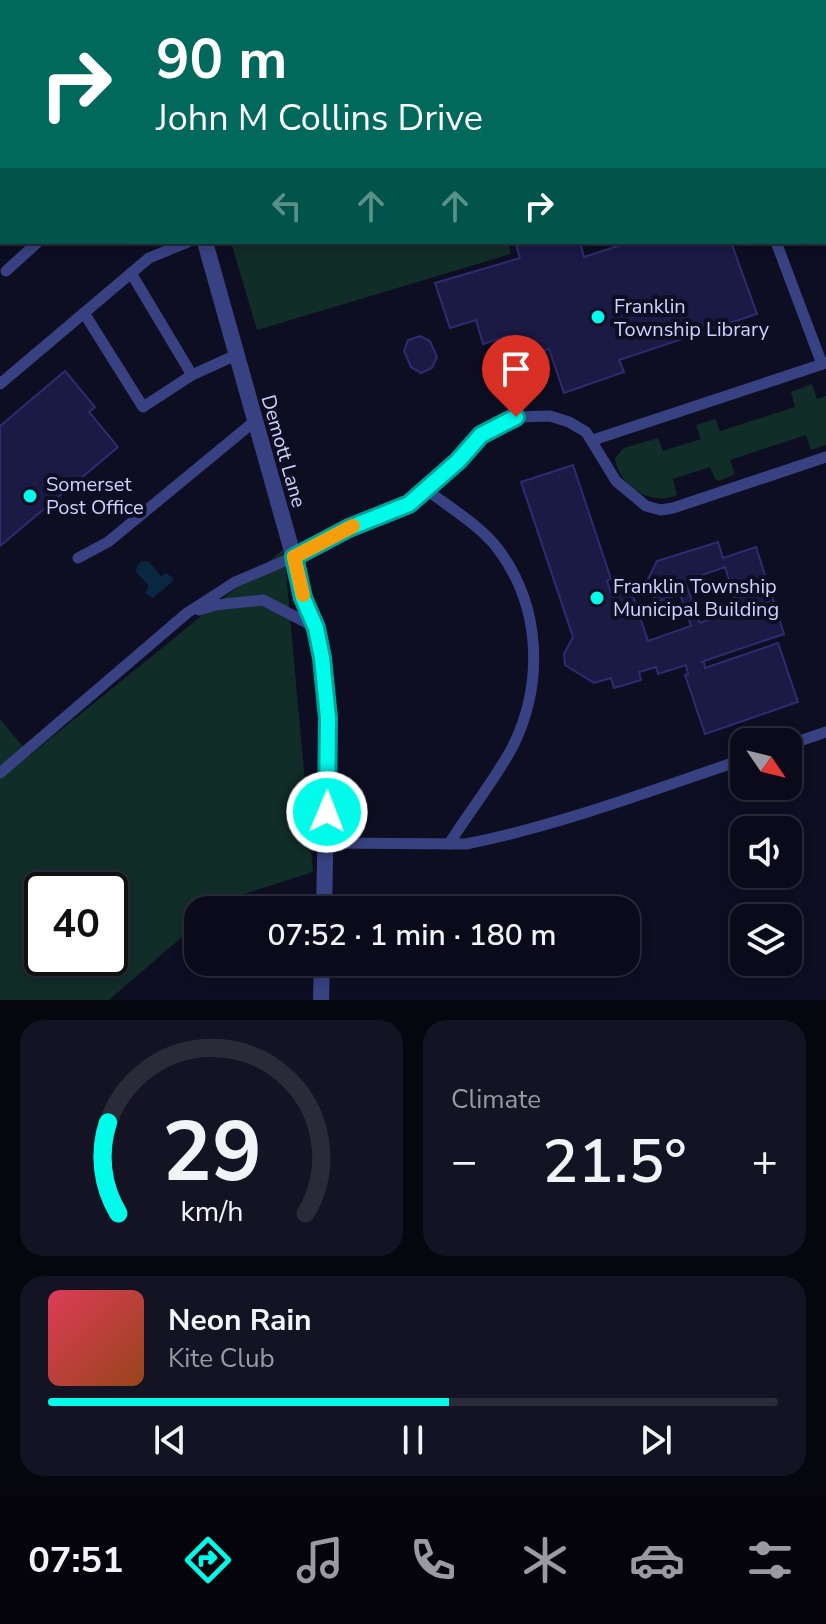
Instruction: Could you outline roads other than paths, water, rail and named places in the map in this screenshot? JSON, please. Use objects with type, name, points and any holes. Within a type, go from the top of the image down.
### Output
[{"type":"street","name":"Demott Lane","points":[[206,244],[322,658],[328,718],[324,896]]},
{"type":"street","points":[[321,1000],[322,976]]},
{"type":"lane","points":[[2,271],[36,244]]},
{"type":"lane","points":[[0,384],[149,258],[183,244]]},
{"type":"lane","points":[[593,440],[824,363],[777,244]]},
{"type":"lane","points":[[131,273],[192,375]]},
{"type":"lane","points":[[84,313],[143,407],[192,375],[236,355]]},
{"type":"lane","points":[[0,773],[187,613],[235,582],[294,557],[349,528],[409,504],[481,435],[516,417],[550,416],[586,432],[616,481],[646,506],[661,510],[826,457]]},
{"type":"lane","points":[[78,558],[108,542],[255,421]]},
{"type":"lane","points":[[427,490],[497,548],[520,588],[535,638],[533,689],[513,746],[449,844]]},
{"type":"lane","points":[[187,613],[215,605],[263,600],[316,628]]},
{"type":"lane","points":[[802,740],[826,732]]},
{"type":"lane","points":[[326,843],[449,844],[488,839],[614,803],[730,764]]},
{"type":"water","points":[[142,561],[148,561],[161,576],[166,573],[173,578],[153,598],[145,593],[149,586],[136,572]]},
{"type":"place","name":"Franklin Township Library","points":[[598,317]]},
{"type":"place","name":"Somerset Post Office","points":[[30,496]]},
{"type":"place","name":"Franklin Township Municipal Building","points":[[597,598]]}]
